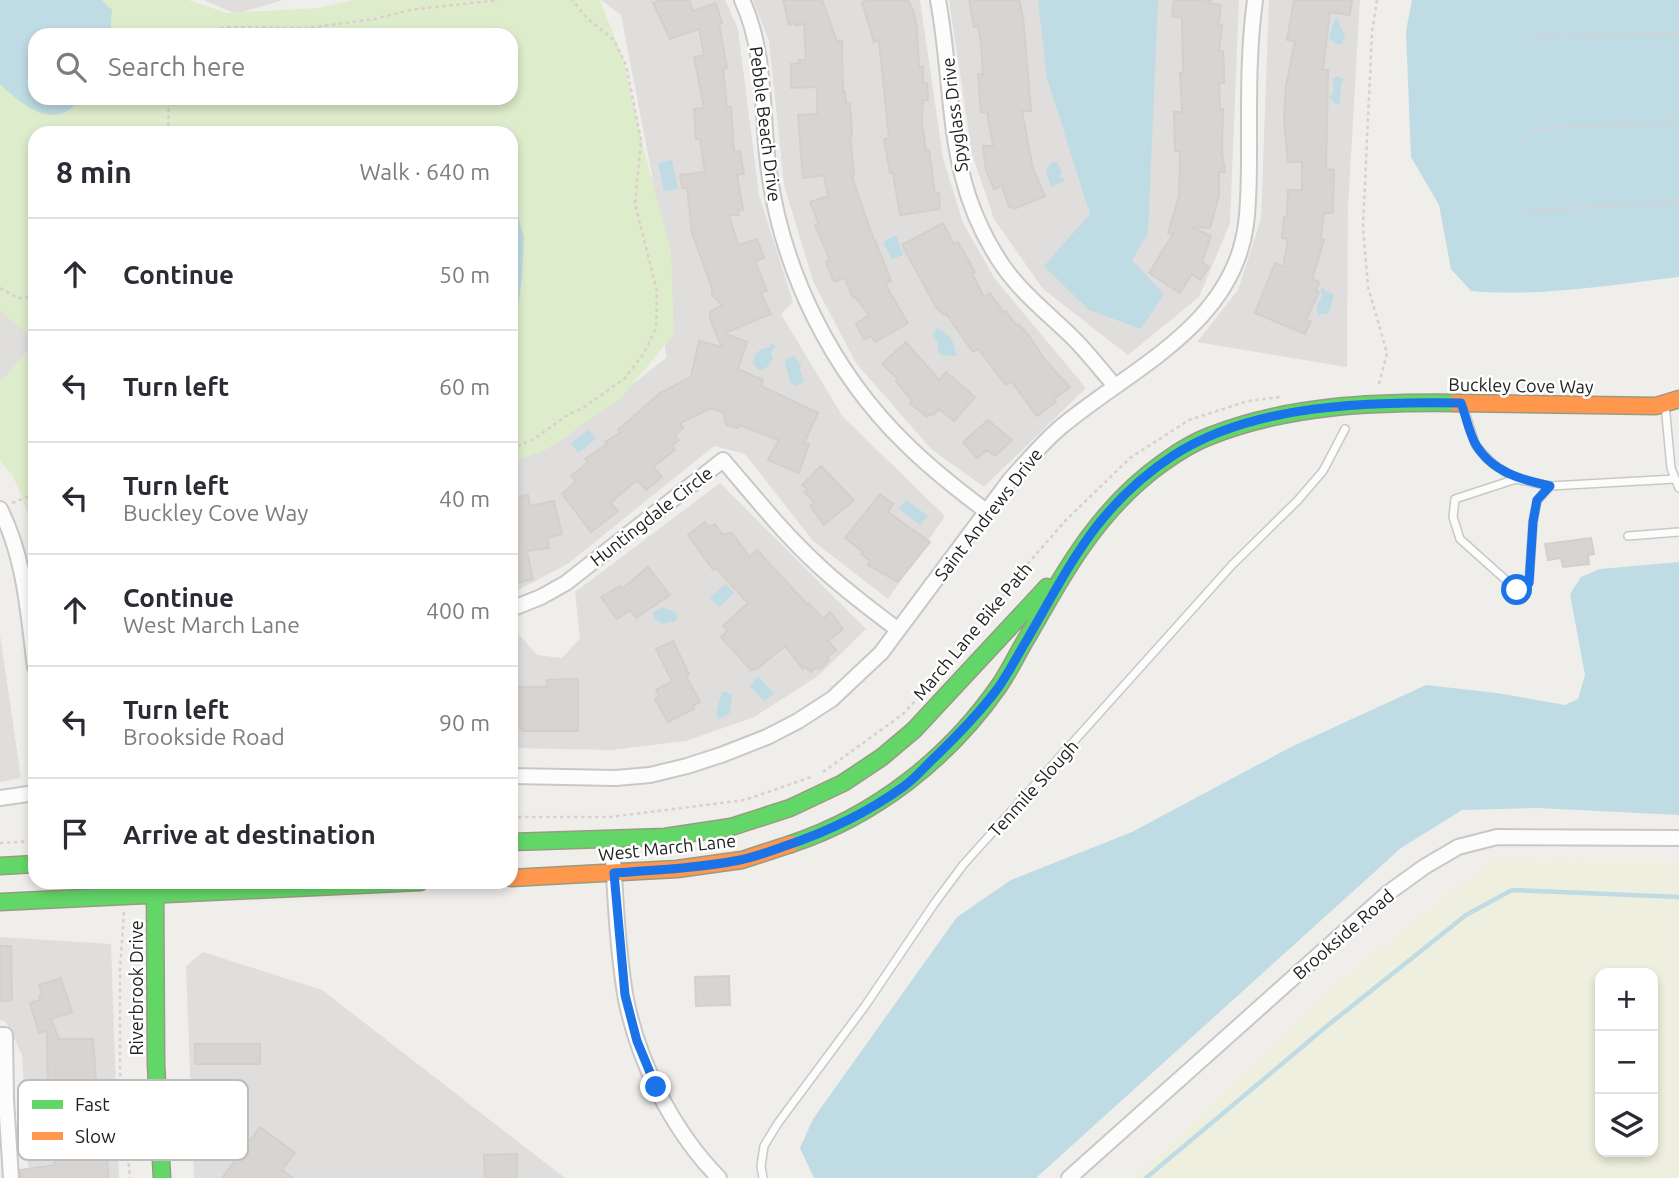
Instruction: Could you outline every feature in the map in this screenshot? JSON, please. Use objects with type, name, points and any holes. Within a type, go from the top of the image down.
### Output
[{"type":"street","name":"Pebble Beach Drive","points":[[742,0],[755,35],[760,64],[765,146],[771,187],[793,268],[809,306],[848,374],[875,410],[903,442],[936,473],[986,511]]},
{"type":"street","name":"Spyglass Drive","points":[[938,0],[946,46],[954,143],[960,176],[985,238],[1003,267],[1025,293],[1071,335],[1115,386]]},
{"type":"street","name":"Saint Andrews Drive","points":[[518,776],[616,778],[662,772],[721,755],[767,737],[831,699],[881,653],[986,511],[1033,454],[1062,426],[1182,337],[1201,319],[1230,277],[1246,226],[1250,65],[1255,0]]},
{"type":"street","name":"Buckley Cove Way","points":[[1362,405],[1386,402],[1656,406],[1672,401]]},
{"type":"street","name":"West March Lane","points":[[518,842],[665,837],[731,827],[790,808],[843,783],[882,757],[914,730],[1071,561],[1112,506],[1140,479],[1176,454],[1209,436],[1244,424],[1327,408],[1362,405]]},
{"type":"street","name":"Huntingdale Circle","points":[[518,606],[566,583],[723,460],[817,565],[898,630]]},
{"type":"street","points":[[5,506],[18,554],[28,616]]},
{"type":"street","name":"West March Lane","points":[[518,878],[677,869],[742,860],[809,838],[858,815],[905,786],[957,737],[999,686],[1071,561]]},
{"type":"street","points":[[0,798],[28,794]]},
{"type":"street","name":"Brookside Road","points":[[1069,1178],[1388,893],[1458,847],[1497,837],[1679,838]]},
{"type":"street","points":[[612,839],[625,995],[637,1041],[656,1087],[678,1124],[699,1156],[719,1178]]},
{"type":"street","points":[[0,866],[28,864]]},
{"type":"street","points":[[0,902],[124,896],[151,889]]},
{"type":"street","name":"Riverbrook Drive","points":[[155,889],[156,1080]]},
{"type":"street","points":[[0,1035],[5,1035],[11,1178]]},
{"type":"street","name":"Riverbrook Drive","points":[[161,1160],[162,1178]]},
{"type":"lane","points":[[1672,401],[1671,468],[1679,488]]},
{"type":"lane","points":[[1461,403],[1476,446],[1493,464],[1516,479],[1550,486],[1675,478]]},
{"type":"lane","name":"Tenmile Slough","points":[[762,1177],[764,1146],[778,1123],[865,1006],[964,864],[1231,565],[1298,500],[1323,471],[1345,429]]},
{"type":"lane","points":[[1516,479],[1455,499],[1453,517],[1460,539],[1517,590],[1529,583],[1528,569],[1537,500],[1550,486]]},
{"type":"lane","points":[[1628,536],[1679,532]]},
{"type":"path","points":[[222,28],[306,28],[375,19],[410,10],[499,0]]},
{"type":"path","points":[[518,446],[583,408],[625,378],[644,353],[656,328],[657,291],[636,211],[641,139],[626,65],[614,40],[588,19],[572,0]]},
{"type":"path","points":[[1377,0],[1372,32],[1363,227],[1368,287],[1387,353],[1379,385]]},
{"type":"path","points":[[1535,37],[1679,33]]},
{"type":"path","points":[[168,126],[169,105]]},
{"type":"path","points":[[1532,129],[1679,121]]},
{"type":"path","points":[[1530,211],[1679,202]]},
{"type":"path","points":[[0,288],[18,298],[28,297]]},
{"type":"path","name":"March Lane Bike Path","points":[[518,817],[610,817],[746,800],[819,774],[903,714],[955,657],[1030,561],[1066,520],[1130,458],[1189,421],[1248,401],[1287,396]]},
{"type":"path","points":[[5,506],[28,497]]},
{"type":"path","points":[[0,843],[28,841]]},
{"type":"path","points":[[121,1080],[120,970],[124,896]]},
{"type":"path","points":[[128,1160],[130,1178]]},
{"type":"shaded area","points":[[204,0],[283,0],[236,14]]},
{"type":"shaded area","points":[[601,0],[725,0],[738,29],[759,195],[793,302],[781,314],[843,417],[945,516],[888,599],[813,541],[745,454],[714,446],[569,563],[518,590],[518,459],[563,439],[666,358],[652,175],[621,15]]},
{"type":"shaded area","points":[[753,0],[920,0],[943,158],[963,223],[995,279],[1086,388],[984,487],[932,450],[856,363],[813,281],[784,185],[769,41]]},
{"type":"shaded area","points":[[949,0],[1239,0],[1230,223],[1199,297],[1128,355],[1043,289],[994,219],[972,154]]},
{"type":"shaded area","points":[[1269,0],[1360,0],[1348,207],[1347,367],[1197,342],[1238,290],[1261,219]]},
{"type":"shaded area","points":[[0,304],[28,329],[28,355],[0,381]]},
{"type":"shaded area","points":[[720,483],[866,629],[818,676],[754,717],[686,741],[612,750],[518,748],[518,634],[537,655],[562,658],[580,638],[575,592]]},
{"type":"shaded area","points":[[0,635],[21,778],[0,782]]},
{"type":"shaded area","points":[[0,937],[111,944],[116,1080],[23,1080],[22,1055],[6,1022],[0,1020]]},
{"type":"shaded area","points":[[203,952],[322,990],[565,1178],[194,1178],[193,1160],[248,1160],[248,1080],[190,1080],[186,966]]},
{"type":"shaded area","points":[[28,1160],[118,1160],[119,1178],[29,1178]]},
{"type":"green space","points":[[0,0],[188,0],[227,13],[319,8],[353,0],[600,0],[623,59],[671,251],[674,334],[621,398],[547,449],[518,460],[518,126],[28,126],[28,334],[0,311]]},
{"type":"green space","points":[[28,351],[28,514],[13,476],[0,461],[0,382]]},
{"type":"green space","points":[[1490,861],[1679,862],[1679,1178],[1135,1178],[1337,983]]},
{"type":"water","points":[[0,0],[102,0],[112,10],[111,28],[28,28],[28,105],[74,105],[71,108],[61,114],[40,112],[19,100],[0,84]]},
{"type":"water","points":[[1038,0],[1158,0],[1148,233],[1132,260],[1164,294],[1141,329],[1089,310],[1044,266],[1090,214],[1047,78]]},
{"type":"water","points":[[1412,0],[1679,0],[1679,277],[1549,291],[1471,291],[1451,269],[1439,205],[1411,157],[1406,31]]},
{"type":"water","points":[[1335,18],[1339,20],[1344,32],[1345,38],[1341,44],[1336,44],[1329,37]]},
{"type":"water","points":[[1338,76],[1344,79],[1341,83],[1340,103],[1337,105],[1330,95],[1334,91],[1333,79]]},
{"type":"water","points":[[672,160],[678,189],[664,191],[658,163]]},
{"type":"water","points":[[1057,162],[1062,172],[1059,178],[1063,177],[1064,181],[1051,187],[1046,171],[1051,163]]},
{"type":"water","points":[[518,216],[524,238],[518,307]]},
{"type":"water","points":[[896,235],[903,255],[892,259],[883,242]]},
{"type":"water","points":[[1322,287],[1334,294],[1329,313],[1318,315],[1317,306]]},
{"type":"water","points":[[937,328],[951,339],[956,356],[941,355],[938,351],[938,342],[932,336]]},
{"type":"water","points":[[771,343],[776,346],[771,351],[773,359],[767,367],[759,370],[753,364],[754,357],[759,350],[769,348]]},
{"type":"water","points":[[794,356],[801,365],[804,382],[796,386],[790,382],[785,362]]},
{"type":"water","points":[[589,430],[596,439],[578,453],[571,443]]},
{"type":"water","points":[[906,500],[928,516],[920,525],[899,509]]},
{"type":"water","points":[[1679,562],[1679,815],[1538,808],[1462,810],[1401,848],[1036,1178],[814,1178],[800,1148],[813,1119],[957,917],[1011,880],[1132,832],[1291,747],[1426,685],[1497,693],[1565,705],[1578,699],[1585,675],[1570,594],[1581,577],[1600,569]]},
{"type":"water","points":[[726,584],[734,593],[719,607],[710,598]]},
{"type":"water","points":[[662,607],[675,612],[676,621],[662,624],[654,618],[653,612]]},
{"type":"water","points":[[758,676],[774,694],[764,701],[750,686]]},
{"type":"water","points":[[722,692],[732,695],[730,713],[719,719],[716,713]]},
{"type":"building","points":[[661,0],[689,0],[693,11],[716,3],[722,23],[719,24],[727,68],[723,69],[727,107],[731,107],[734,152],[740,151],[744,174],[737,175],[743,210],[738,211],[739,215],[729,215],[738,245],[757,239],[764,258],[755,261],[767,291],[761,293],[771,314],[725,333],[747,342],[738,369],[763,380],[761,386],[818,413],[804,443],[809,444],[799,473],[768,460],[779,440],[739,425],[738,428],[726,425],[724,413],[711,408],[680,423],[683,428],[675,435],[679,440],[671,446],[675,450],[653,467],[662,477],[646,490],[637,480],[610,503],[618,511],[591,532],[562,494],[576,481],[571,476],[588,462],[585,459],[620,433],[618,430],[660,393],[691,377],[699,341],[722,347],[710,319],[710,312],[722,305],[712,295],[712,288],[692,233],[687,188],[682,188],[680,175],[705,172],[700,139],[696,139],[694,109],[704,108],[694,57],[704,55],[699,29],[670,39],[653,3]]},
{"type":"building","points":[[783,0],[822,0],[837,41],[842,41],[843,91],[846,104],[850,103],[852,177],[891,281],[885,284],[908,323],[875,342],[871,336],[864,339],[856,324],[869,315],[855,297],[853,298],[845,278],[834,282],[826,262],[830,260],[815,225],[819,224],[810,202],[828,196],[824,175],[803,178],[798,115],[817,114],[817,87],[791,88],[791,64],[806,60],[804,23],[789,25]]},
{"type":"building","points":[[908,0],[913,10],[919,67],[923,66],[923,83],[927,83],[928,100],[923,100],[922,123],[935,193],[939,193],[940,209],[900,215],[884,139],[889,138],[879,40],[874,42],[862,2]]},
{"type":"building","points":[[969,0],[1019,0],[1023,17],[1031,111],[1022,111],[1033,169],[1045,196],[1014,209],[1009,207],[1002,186],[994,189],[986,170],[983,146],[993,146],[987,112],[981,112],[978,74],[983,74],[981,44],[978,26],[974,27]]},
{"type":"building","points":[[1174,0],[1211,0],[1208,3],[1221,5],[1218,25],[1222,25],[1219,51],[1223,51],[1224,68],[1224,83],[1219,83],[1220,110],[1223,109],[1222,153],[1225,172],[1219,172],[1219,196],[1210,228],[1191,227],[1211,236],[1202,262],[1209,267],[1200,280],[1192,274],[1180,293],[1149,273],[1173,234],[1168,233],[1179,196],[1180,151],[1175,151],[1174,112],[1182,112],[1182,18],[1172,16]]},
{"type":"building","points":[[1294,0],[1352,0],[1350,15],[1330,12],[1323,70],[1328,70],[1326,169],[1334,170],[1333,213],[1324,213],[1321,239],[1324,240],[1312,279],[1319,282],[1316,291],[1319,292],[1306,320],[1311,321],[1305,334],[1255,313],[1275,263],[1283,267],[1288,239],[1282,238],[1284,217],[1287,217],[1288,190],[1302,190],[1302,162],[1288,162],[1284,119],[1286,86],[1295,41],[1287,40]]},
{"type":"building","points":[[943,223],[954,244],[958,242],[975,272],[972,273],[984,297],[990,293],[1004,313],[1006,311],[1016,325],[1027,333],[1045,360],[1070,387],[1037,416],[1011,381],[1006,385],[978,349],[973,352],[946,314],[936,307],[902,245]]},
{"type":"building","points":[[906,342],[939,380],[946,372],[975,397],[954,421],[939,409],[927,417],[910,403],[912,401],[896,381],[898,379],[882,364]]},
{"type":"building","points":[[988,420],[1012,440],[995,456],[987,450],[977,458],[963,442]]},
{"type":"building","points":[[821,466],[854,500],[824,525],[810,506],[814,502],[804,492],[808,489],[802,485]]},
{"type":"building","points":[[880,494],[893,504],[888,512],[930,542],[898,582],[868,565],[870,561],[861,554],[863,552],[845,538]]},
{"type":"building","points":[[528,495],[530,506],[554,501],[562,534],[547,538],[549,548],[527,551],[533,579],[518,583],[518,497]]},
{"type":"building","points":[[705,522],[709,527],[715,524],[722,534],[732,533],[750,557],[757,550],[823,619],[830,612],[843,629],[828,641],[836,650],[820,669],[815,668],[811,672],[805,667],[803,669],[785,646],[758,668],[751,670],[721,637],[728,630],[723,626],[748,603],[716,568],[713,570],[688,535]]},
{"type":"building","points":[[1591,538],[1594,554],[1588,555],[1589,564],[1563,567],[1561,558],[1548,560],[1545,544]]},
{"type":"building","points":[[648,567],[670,595],[636,618],[630,610],[617,619],[601,597],[620,586],[622,589]]},
{"type":"building","points":[[673,641],[689,674],[686,676],[700,702],[693,706],[694,709],[668,722],[655,699],[659,696],[656,690],[672,681],[656,649]]},
{"type":"building","points":[[578,679],[578,731],[522,731],[522,728],[518,728],[518,687],[547,687],[547,680]]},
{"type":"building","points":[[0,946],[11,946],[12,1000],[0,1001]]},
{"type":"building","points":[[729,976],[730,1005],[696,1006],[695,977]]},
{"type":"building","points":[[61,978],[72,1012],[51,1019],[59,1039],[93,1039],[96,1080],[48,1080],[47,1030],[39,1033],[30,1003],[40,1000],[39,996],[42,994],[39,985]]},
{"type":"building","points":[[195,1044],[260,1044],[260,1064],[195,1064]]},
{"type":"building","points":[[260,1127],[295,1153],[282,1170],[293,1178],[222,1178],[235,1160],[248,1160],[248,1143]]},
{"type":"building","points":[[517,1154],[517,1178],[485,1178],[484,1155]]},
{"type":"building","points":[[55,1160],[107,1160],[109,1178],[21,1178],[20,1170],[55,1165]]},
{"type":"waterway","points":[[1146,1178],[1327,1026],[1466,915],[1512,890],[1679,897]]},
{"type":"traffic: fast","points":[[791,844],[852,818],[880,801],[933,761],[957,738],[1007,674],[1056,587],[1086,541],[1121,499],[1164,462],[1204,438],[1270,418],[1332,407],[1456,403]]},
{"type":"traffic: fast","points":[[518,842],[665,837],[731,827],[790,808],[843,783],[882,757],[914,730],[1047,587]]},
{"type":"traffic: fast","points":[[0,866],[28,864]]},
{"type":"traffic: fast","points":[[155,889],[157,1080]]},
{"type":"traffic: fast","points":[[0,902],[273,889]]},
{"type":"traffic: fast","points":[[161,1160],[162,1178]]},
{"type":"traffic: slow","points":[[1456,403],[1656,406],[1679,399]]},
{"type":"traffic: slow","points":[[518,878],[677,869],[742,860],[791,844]]},
{"type":"route","points":[[656,1087],[637,1041],[625,995],[614,873],[677,869],[742,860],[809,838],[858,815],[905,786],[957,737],[999,686],[1071,561],[1112,506],[1140,479],[1176,454],[1209,436],[1270,418],[1327,408],[1386,402],[1461,403],[1476,446],[1493,464],[1516,479],[1550,486],[1537,500],[1528,569],[1529,583],[1517,590]]}]
